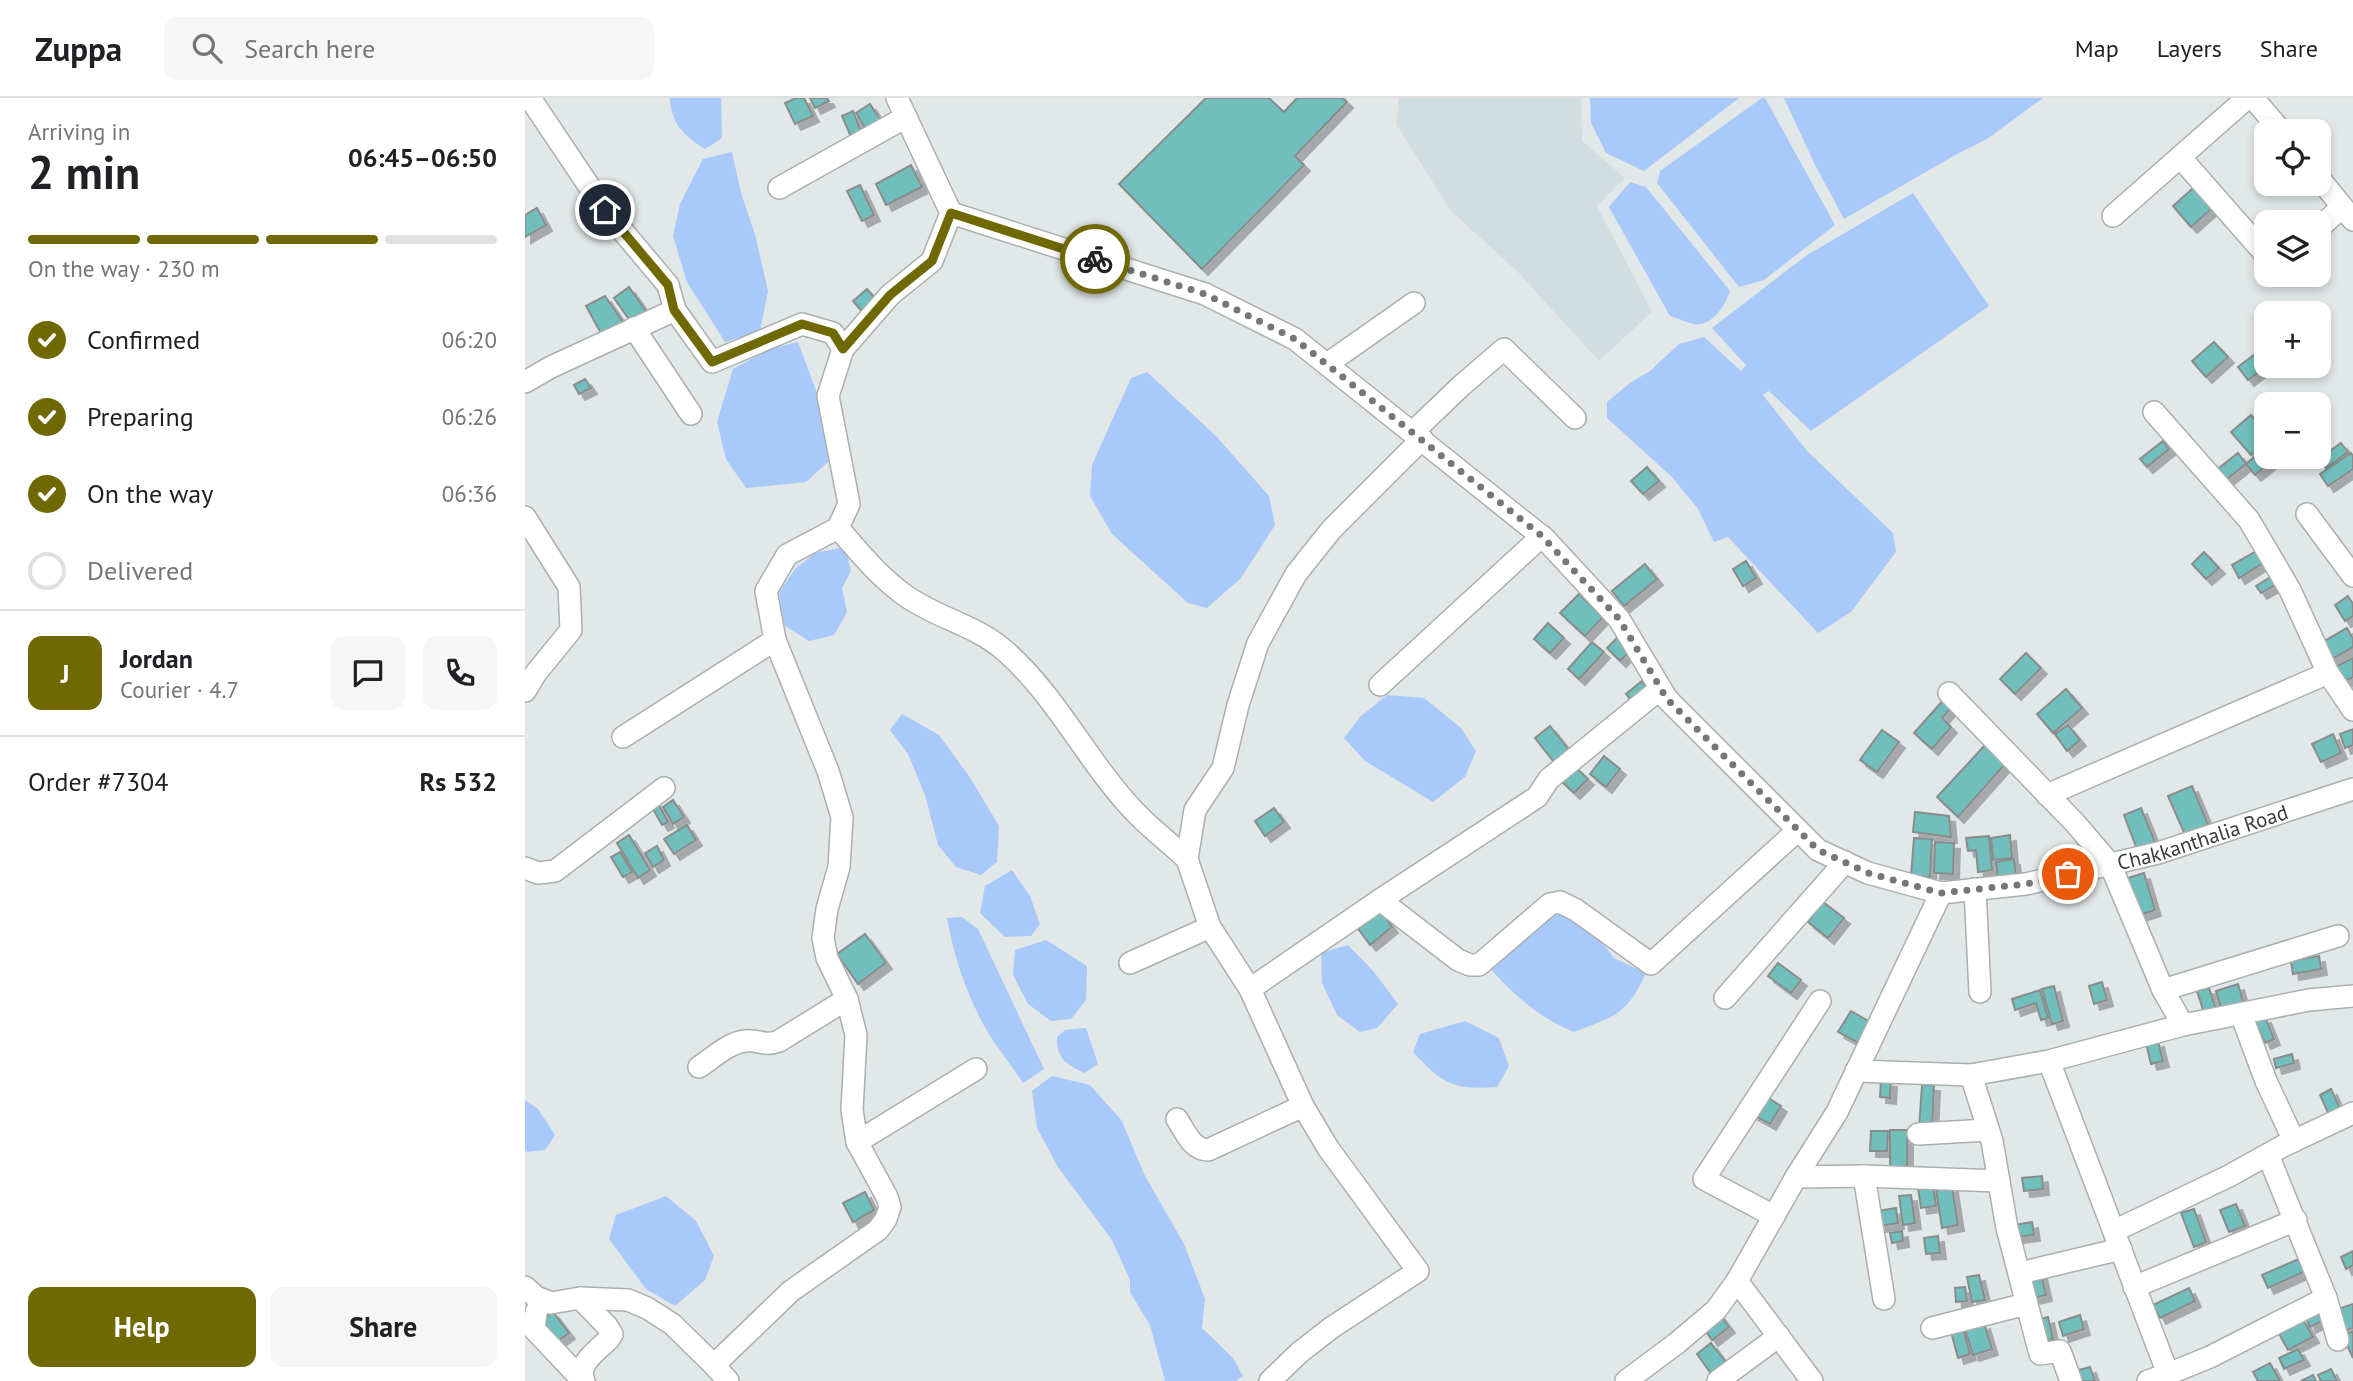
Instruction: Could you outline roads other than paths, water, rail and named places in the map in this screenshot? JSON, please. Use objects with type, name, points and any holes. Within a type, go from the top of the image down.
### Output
[{"type":"street","points":[[530,98],[605,210],[668,285],[674,310],[712,362],[802,324],[833,333],[843,349]]},
{"type":"street","points":[[2113,216],[2247,98]]},
{"type":"street","points":[[2253,98],[2271,119]]},
{"type":"street","points":[[525,1287],[551,1303],[580,1298],[628,1300],[647,1308],[672,1324],[721,1373],[791,1291],[878,1230],[890,1207],[857,1142],[852,1110],[856,1035],[847,999],[827,958],[824,938],[839,867],[842,817],[828,771],[775,640],[766,591],[787,555],[838,528],[849,504],[828,396],[843,349],[890,295],[932,261],[951,213],[902,107],[779,188]]},
{"type":"street","points":[[2180,157],[2254,241]]},
{"type":"street","points":[[2331,192],[2348,213],[2331,222]]},
{"type":"street","name":"Chakkanthalia Road","points":[[951,213],[1205,294],[1295,339],[1542,536],[1619,619],[1667,699],[1818,850],[1868,873],[1941,893],[2026,884],[2158,853],[2353,789]]},
{"type":"street","points":[[1327,364],[1414,303]]},
{"type":"street","points":[[525,382],[551,367],[674,310]]},
{"type":"street","points":[[634,328],[691,414]]},
{"type":"street","points":[[1270,1381],[1299,1353],[1331,1328],[1418,1271],[1328,1148],[1303,1106],[1250,989],[1210,927],[1187,859],[1195,810],[1223,768],[1238,705],[1258,643],[1296,574],[1331,530],[1461,386],[1504,349],[1575,418]]},
{"type":"street","points":[[2154,412],[2249,520],[2290,590],[2327,673],[2353,710]]},
{"type":"street","points":[[2307,514],[2353,576]]},
{"type":"street","points":[[525,517],[569,587],[571,630],[525,691]]},
{"type":"street","points":[[838,528],[870,565],[905,596],[974,629],[1003,650],[1035,682],[1135,812],[1187,859]]},
{"type":"street","points":[[1380,685],[1542,536]]},
{"type":"street","points":[[623,737],[775,640]]},
{"type":"street","points":[[2047,795],[2327,673]]},
{"type":"street","points":[[1250,989],[1537,797],[1549,779],[1660,689]]},
{"type":"street","points":[[1949,693],[2111,864],[2163,990],[2183,1026]]},
{"type":"street","points":[[525,868],[538,873],[555,871],[664,788]]},
{"type":"street","points":[[1380,900],[1458,960],[1470,965],[1479,965],[1550,904],[1560,902],[1576,910],[1651,964],[1798,830]]},
{"type":"street","points":[[1725,998],[1845,862]]},
{"type":"street","points":[[1975,889],[1980,992]]},
{"type":"street","points":[[1626,1381],[1716,1310],[1737,1281],[1796,1177],[1837,1112],[1941,893]]},
{"type":"street","points":[[1130,963],[1210,927]]},
{"type":"street","points":[[2163,990],[2338,936]]},
{"type":"street","points":[[1856,1071],[1971,1075],[2049,1061],[2183,1026],[2241,1014],[2309,1000],[2353,996]]},
{"type":"street","points":[[699,1067],[742,1041],[769,1045],[779,1041],[847,999]]},
{"type":"street","points":[[1774,1216],[1704,1179],[1820,1001]]},
{"type":"street","points":[[2241,1014],[2266,1081],[2294,1141]]},
{"type":"street","points":[[2049,1061],[2134,1287],[2158,1377],[2210,1357],[2326,1298]]},
{"type":"street","points":[[857,1142],[976,1069]]},
{"type":"street","points":[[1971,1075],[1989,1130],[2007,1228],[2040,1353],[2060,1351],[2071,1381]]},
{"type":"street","points":[[1177,1119],[1195,1146],[1208,1150],[1303,1106]]},
{"type":"street","points":[[2020,1273],[2117,1240],[2294,1141],[2353,1113]]},
{"type":"street","points":[[1918,1134],[1989,1130]]},
{"type":"street","points":[[2268,1155],[2326,1298],[2338,1340]]},
{"type":"street","points":[[1796,1177],[1864,1176],[1999,1181]]},
{"type":"street","points":[[1864,1176],[1884,1300]]},
{"type":"street","points":[[2134,1287],[2296,1220]]},
{"type":"street","points":[[1737,1281],[1812,1381]]},
{"type":"street","points":[[580,1298],[612,1334],[583,1365],[583,1381]]},
{"type":"street","points":[[543,1300],[536,1312],[534,1329],[583,1381]]},
{"type":"street","points":[[1932,1328],[2026,1304]]},
{"type":"street","points":[[1718,1381],[1779,1336]]},
{"type":"water","points":[[670,98],[721,98],[722,138],[705,149],[691,139],[676,122]]},
{"type":"water","points":[[1590,98],[1739,98],[1644,171],[1606,153],[1591,123]]},
{"type":"water","points":[[1765,98],[1835,225],[1764,280],[1739,287],[1657,183],[1660,171]]},
{"type":"water","points":[[1784,98],[2043,98],[1987,139],[1844,219]]},
{"type":"water","points":[[732,152],[768,291],[760,331],[725,342],[687,282],[673,236],[680,204],[703,159]]},
{"type":"water","points":[[1630,182],[1646,187],[1730,291],[1725,303],[1712,319],[1693,324],[1670,316],[1609,207]]},
{"type":"water","points":[[1913,193],[1989,306],[1811,431],[1769,391],[1763,395],[1807,451],[1893,533],[1896,552],[1851,612],[1818,633],[1728,537],[1714,542],[1698,509],[1672,477],[1607,418],[1607,402],[1650,371],[1679,344],[1704,337],[1741,371],[1746,365],[1712,328],[1807,255]]},
{"type":"water","points":[[798,342],[821,404],[829,461],[806,482],[746,488],[726,459],[717,422],[733,369],[767,350]]},
{"type":"water","points":[[1147,372],[1216,436],[1269,496],[1275,525],[1241,578],[1207,608],[1188,603],[1112,534],[1090,496],[1092,465],[1131,378]]},
{"type":"water","points":[[845,547],[851,571],[842,588],[847,612],[834,635],[809,641],[784,625],[779,592],[796,568],[815,553]]},
{"type":"water","points":[[1387,695],[1424,698],[1461,728],[1476,751],[1465,777],[1433,802],[1365,761],[1344,738],[1360,717]]},
{"type":"water","points":[[902,714],[939,735],[971,779],[999,826],[997,862],[981,875],[956,867],[938,845],[925,795],[908,754],[890,730]]},
{"type":"water","points":[[1012,870],[1030,896],[1040,924],[1031,936],[1005,937],[980,913],[985,886]]},
{"type":"water","points":[[1565,912],[1594,932],[1614,958],[1646,973],[1626,1006],[1600,1022],[1574,1032],[1526,1003],[1485,963],[1544,913]]},
{"type":"water","points":[[962,917],[978,929],[1044,1069],[1023,1083],[985,1028],[965,983],[947,918]]},
{"type":"water","points":[[1046,940],[1087,966],[1086,1000],[1071,1019],[1051,1021],[1028,1004],[1013,975],[1015,950]]},
{"type":"water","points":[[1348,945],[1374,972],[1398,1004],[1377,1028],[1360,1032],[1337,1015],[1322,983],[1321,953]]},
{"type":"water","points":[[1465,1021],[1499,1038],[1509,1066],[1497,1087],[1469,1087],[1449,1083],[1413,1052],[1420,1034]]},
{"type":"water","points":[[1086,1028],[1098,1064],[1084,1073],[1063,1060],[1058,1050],[1057,1037],[1065,1030]]},
{"type":"water","points":[[1052,1076],[1090,1085],[1122,1121],[1144,1174],[1184,1244],[1205,1299],[1202,1328],[1233,1358],[1243,1376],[1236,1381],[1165,1381],[1150,1325],[1130,1292],[1130,1280],[1112,1240],[1058,1167],[1037,1128],[1032,1091]]},
{"type":"water","points":[[525,1100],[538,1109],[555,1135],[545,1150],[525,1150]]},
{"type":"water","points":[[666,1196],[696,1221],[714,1256],[705,1280],[675,1306],[646,1289],[609,1239],[616,1215]]}]
